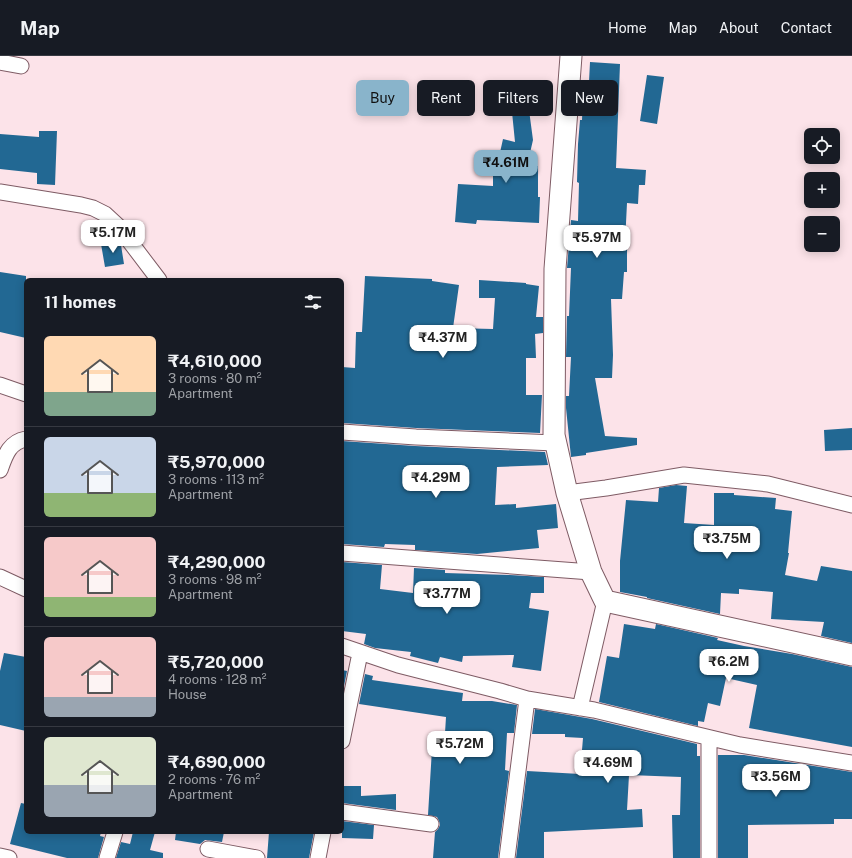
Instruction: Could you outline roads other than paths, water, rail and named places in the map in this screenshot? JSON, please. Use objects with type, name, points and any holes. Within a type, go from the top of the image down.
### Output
[{"type":"main road","points":[[571,56],[555,269],[554,435],[567,493],[591,572],[605,601],[852,655]]},
{"type":"street","points":[[0,62],[21,66]]},
{"type":"street","points":[[0,192],[81,205],[93,208],[105,214],[118,226],[157,278]]},
{"type":"street","points":[[0,385],[24,393]]},
{"type":"street","points":[[344,432],[555,443]]},
{"type":"street","points":[[0,470],[6,452],[15,442],[24,437]]},
{"type":"street","points":[[567,493],[684,475],[768,484],[852,505]]},
{"type":"street","points":[[344,553],[591,572]]},
{"type":"street","points":[[0,577],[24,589]]},
{"type":"street","points":[[580,708],[605,601]]},
{"type":"street","points":[[344,647],[360,654],[398,665],[527,699],[580,708],[740,745],[852,763]]},
{"type":"street","points":[[344,731],[360,654]]},
{"type":"street","points":[[507,858],[527,699]]},
{"type":"street","points":[[709,738],[710,858]]},
{"type":"street","points":[[344,812],[431,824]]},
{"type":"street","points":[[107,858],[114,834]]},
{"type":"street","points":[[318,858],[323,834]]},
{"type":"street","points":[[208,850],[257,858]]},
{"type":"street","points":[[0,856],[9,858]]}]
